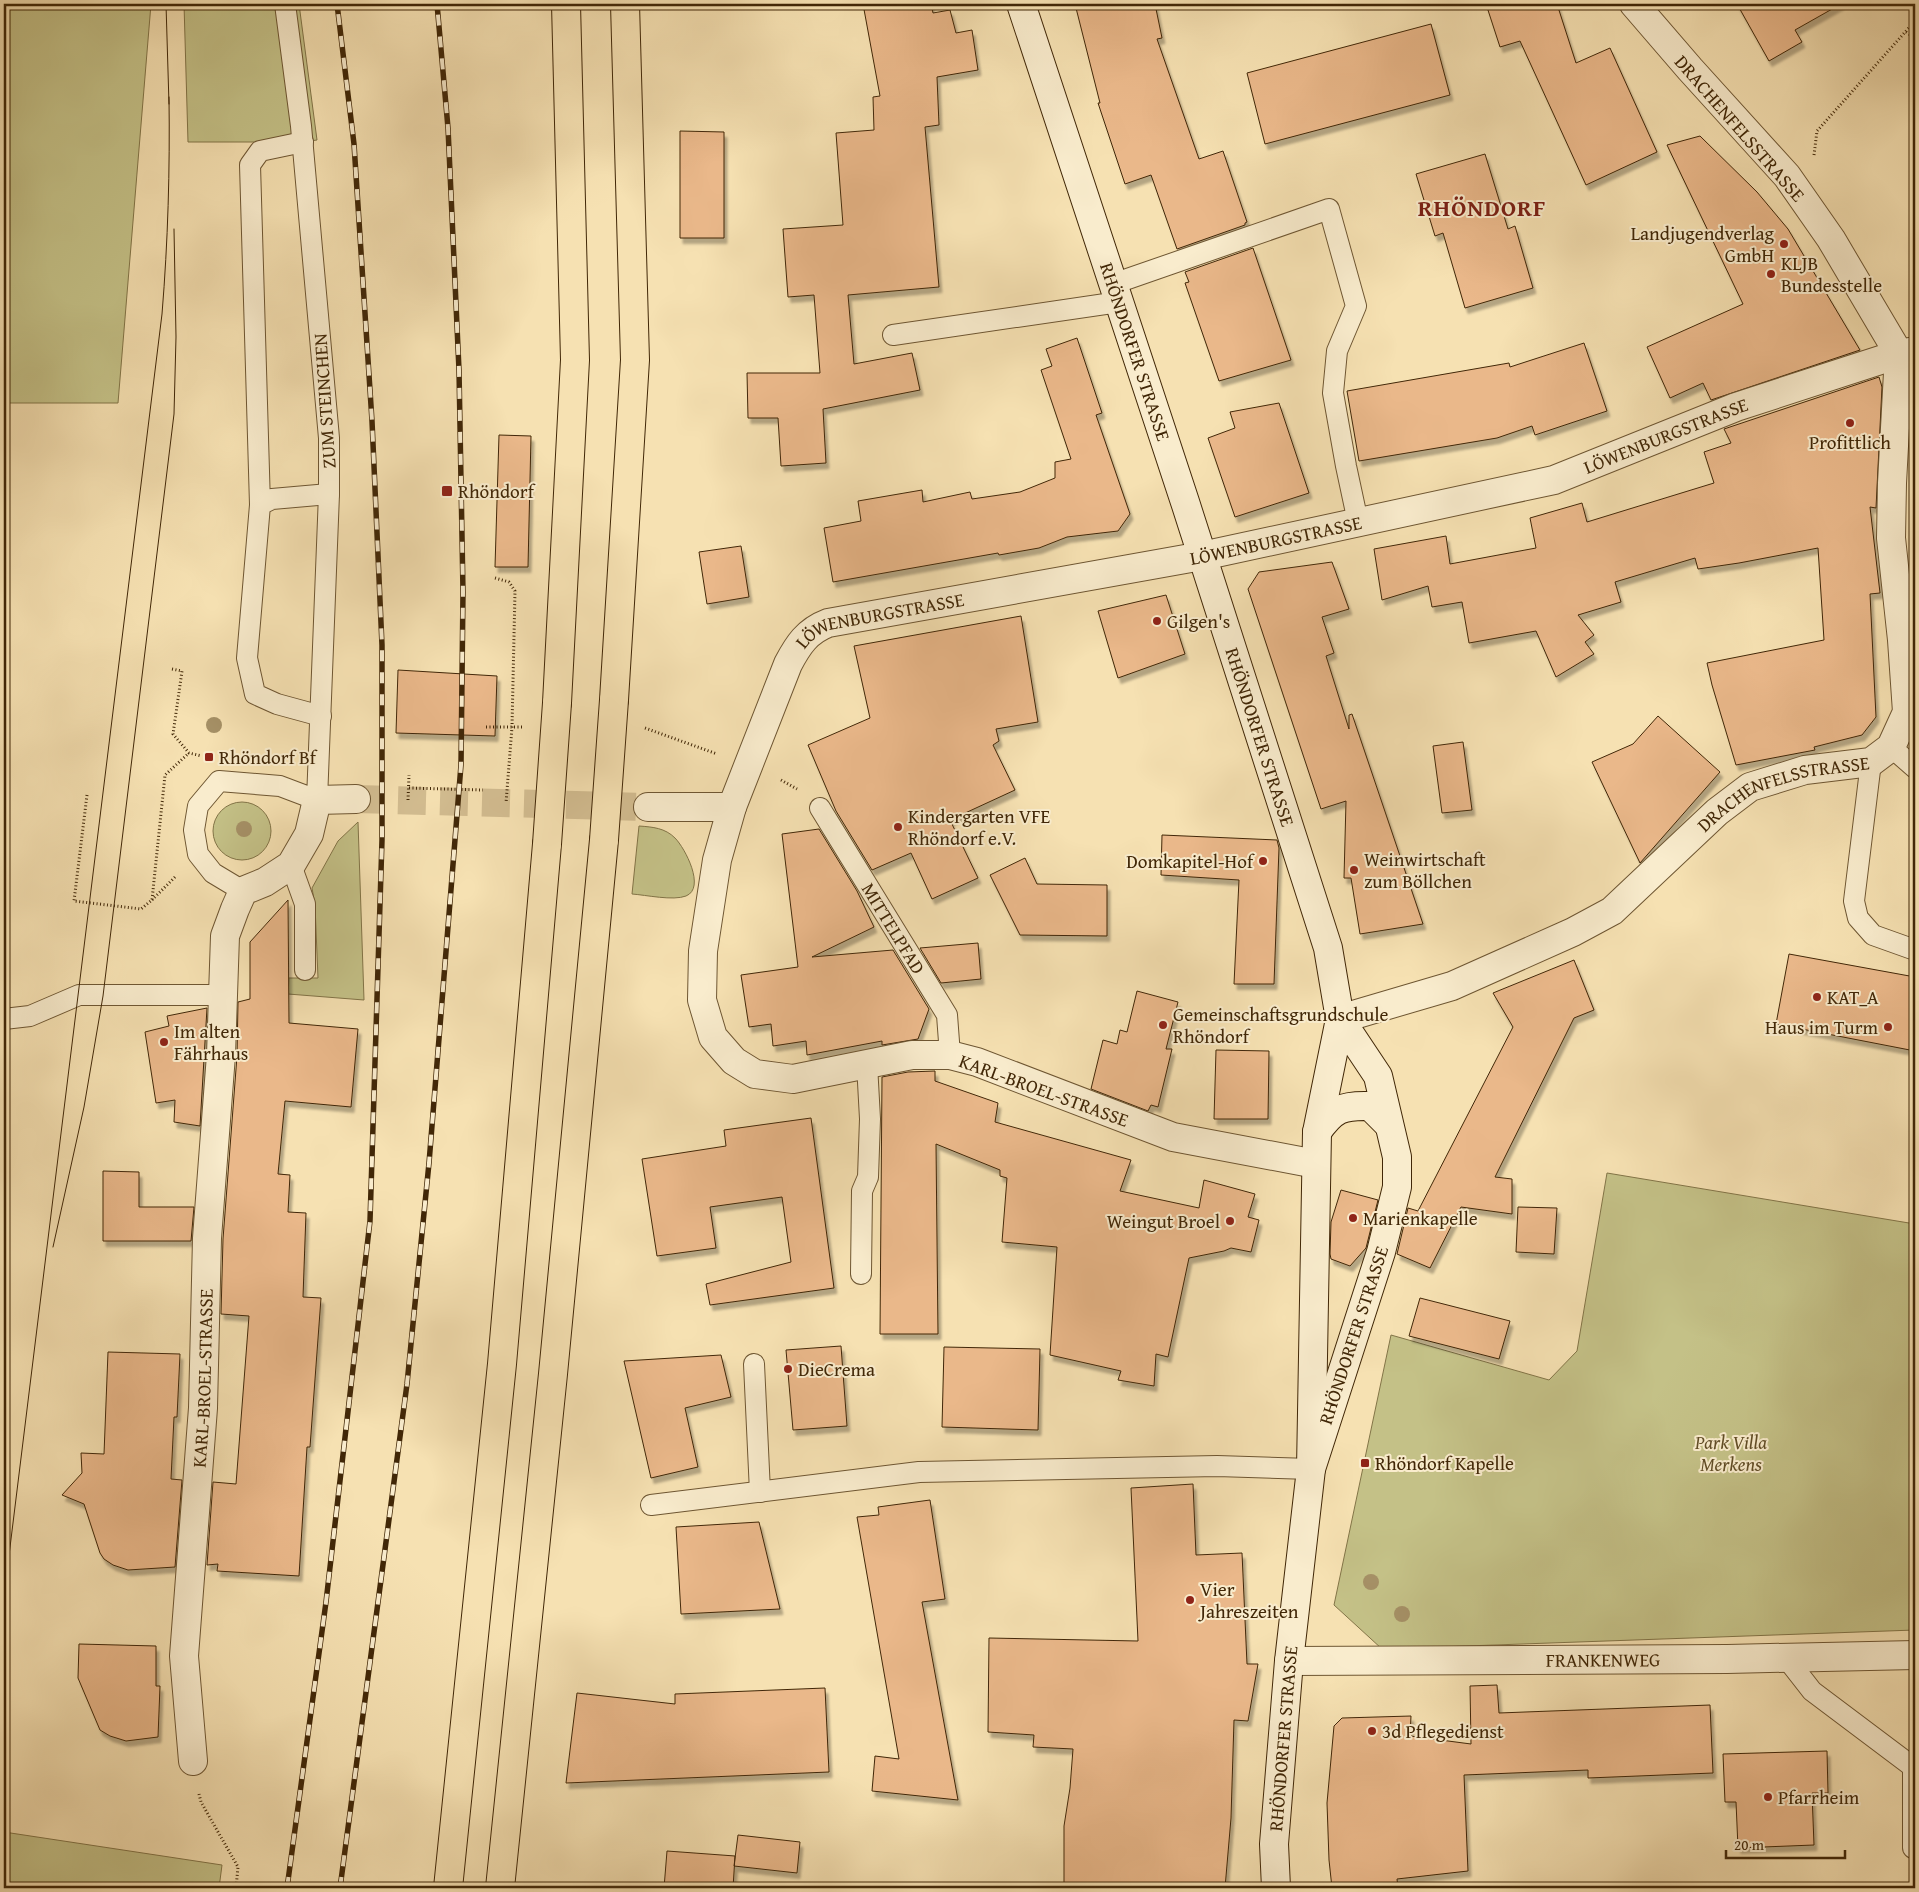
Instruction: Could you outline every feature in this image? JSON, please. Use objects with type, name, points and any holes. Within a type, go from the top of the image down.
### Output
[{"type":"highway","points":[[448,1888],[502,1364],[547,844],[557,703],[575,360],[566,4]]},
{"type":"highway","points":[[500,1888],[554,1364],[604,840],[614,700],[635,360],[625,4]]},
{"type":"street","name":"RHÖNDORFER STRASSE","points":[[1021,4],[1328,948],[1340,1019],[1317,1132],[1311,1469],[1289,1661],[1274,1844],[1276,1888]]},
{"type":"street","name":"DRACHENFELSSTRASSE","points":[[1340,1019],[1452,986],[1573,932],[1612,911],[1717,812],[1750,787],[1805,770],[1881,754],[1907,712],[1902,640],[1891,538],[1892,483],[1907,353],[1831,239],[1786,176],[1634,4]]},
{"type":"street","name":"LÖWENBURGSTRASSE","points":[[732,807],[788,664],[805,637],[828,623],[1202,556],[1554,480],[1736,407],[1907,353]]},
{"type":"street","points":[[243,891],[265,882],[291,865],[308,834],[317,800],[356,799]]},
{"type":"street","points":[[648,807],[732,807]]},
{"type":"street","name":"KARL-BROEL-STRASSE","points":[[732,807],[717,860],[710,902],[703,951],[702,1000],[713,1037],[734,1060],[755,1074],[793,1079],[912,1055],[950,1055],[977,1062],[1173,1137],[1316,1164]]},
{"type":"street","name":"KARL-BROEL-STRASSE","points":[[193,1761],[184,1656],[203,1408],[207,1238],[221,1055],[225,936],[234,909],[243,891]]},
{"type":"street","name":"RHÖNDORFER STRASSE","points":[[1311,1469],[1381,1252],[1397,1187],[1397,1157],[1378,1076],[1340,1019]]},
{"type":"street","points":[[1317,1132],[1328,1116],[1340,1109],[1352,1106],[1370,1106],[1388,1124]]},
{"type":"street","name":"FRANKENWEG","points":[[1289,1661],[1787,1659],[1915,1655]]},
{"type":"lane","name":"ZUM STEINCHEN","points":[[286,4],[303,142],[329,438],[329,494],[317,800]]},
{"type":"lane","points":[[303,142],[260,151],[250,165],[260,505],[247,658],[255,694],[277,704],[320,716]]},
{"type":"lane","points":[[893,335],[1116,293],[1329,209],[1356,306],[1338,351],[1333,393],[1358,522]]},
{"type":"lane","points":[[260,505],[272,499],[329,494]]},
{"type":"lane","points":[[1915,768],[1881,754],[1854,901],[1858,918],[1873,935],[1915,950]]},
{"type":"lane","points":[[243,891],[213,873],[198,854],[194,830],[195,822],[198,806],[208,792],[219,781],[280,786],[317,800]]},
{"type":"lane","name":"MITTELPFAD","points":[[820,808],[947,1015],[950,1055]]},
{"type":"lane","points":[[291,865],[305,904],[305,970]]},
{"type":"lane","points":[[4,1019],[30,1016],[79,995],[223,995]]},
{"type":"lane","points":[[861,1274],[862,1191],[868,1177],[870,1119],[868,1064]]},
{"type":"lane","points":[[754,1364],[760,1492]]},
{"type":"lane","points":[[651,1505],[918,1472],[1217,1466],[1311,1469]]},
{"type":"lane","points":[[1787,1659],[1812,1691],[1914,1764],[1913,1848]]},
{"type":"path","points":[[1815,154],[1817,131],[1915,20]]},
{"type":"path","points":[[1906,32],[1915,38]]},
{"type":"path","points":[[495,578],[509,582],[515,591],[512,727],[506,803]]},
{"type":"path","points":[[172,669],[182,671],[173,734],[189,754],[209,757]]},
{"type":"path","points":[[486,727],[512,727]]},
{"type":"path","points":[[87,795],[74,901],[140,909],[152,900],[165,775],[189,754]]},
{"type":"path","points":[[408,800],[409,775]]},
{"type":"path","points":[[409,788],[483,790]]},
{"type":"path","points":[[193,1761],[201,1802],[238,1867],[236,1888]]},
{"type":"green space","points":[[4,4],[151,4],[118,403],[4,403]]},
{"type":"green space","points":[[184,4],[299,4],[317,140],[303,142],[188,142]]},
{"type":"green space","points":[[242,802],[253,804],[266,815],[271,831],[269,842],[258,855],[242,860],[231,858],[218,847],[213,831],[215,820],[226,807]]},
{"type":"green space","points":[[358,822],[364,1000],[288,994],[289,978],[318,978],[315,905],[312,888],[338,841]]},
{"type":"green space","points":[[639,826],[663,830],[675,838],[684,850],[692,868],[694,885],[692,892],[686,896],[667,898],[632,894]]},
{"type":"green space","name":"Park Villa Merkens","points":[[1607,1173],[1915,1224],[1915,1630],[1382,1649],[1334,1605],[1391,1335],[1549,1380],[1577,1351]]},
{"type":"green space","points":[[4,1832],[222,1865],[219,1888],[4,1888]]},
{"type":"building","points":[[863,4],[931,4],[933,13],[950,10],[956,33],[972,30],[978,70],[937,77],[939,125],[925,127],[939,287],[848,295],[854,364],[912,353],[920,390],[823,409],[826,463],[781,466],[778,418],[748,418],[747,373],[820,373],[814,295],[788,297],[783,229],[843,225],[836,133],[874,130],[873,97],[880,96]]},
{"type":"building","points":[[1075,4],[1155,4],[1162,38],[1157,39],[1199,159],[1223,151],[1247,222],[1245,225],[1177,249],[1151,175],[1125,184],[1098,103],[1100,103]]},
{"type":"building","points":[[1486,4],[1557,4],[1576,63],[1610,48],[1657,152],[1586,185],[1520,41],[1500,47]]},
{"type":"building","points":[[1737,4],[1841,4],[1795,30],[1802,42],[1769,61]]},
{"type":"building","points":[[1431,24],[1450,95],[1265,144],[1247,73]]},
{"type":"building","points":[[680,131],[724,132],[724,238],[680,238]]},
{"type":"building","name":"KLJB Bundesstelle","points":[[1700,136],[1757,192],[1788,229],[1860,350],[1711,400],[1703,383],[1670,398],[1647,347],[1743,304],[1667,145]]},
{"type":"building","points":[[1485,154],[1508,229],[1515,226],[1533,288],[1465,308],[1443,233],[1435,236],[1416,174]]},
{"type":"building","points":[[1253,248],[1291,360],[1219,381],[1185,283],[1189,282],[1185,272]]},
{"type":"building","points":[[1077,338],[1102,413],[1096,415],[1130,514],[1118,531],[1067,537],[1039,548],[999,555],[998,553],[833,582],[824,528],[861,521],[858,501],[922,490],[923,502],[970,492],[972,499],[1020,492],[1055,478],[1055,462],[1071,459],[1041,370],[1052,366],[1046,349]]},
{"type":"building","points":[[1584,343],[1607,411],[1535,435],[1532,426],[1497,438],[1359,461],[1347,391],[1509,363],[1510,367]]},
{"type":"building","points":[[1879,377],[1882,387],[1876,508],[1870,507],[1880,593],[1870,594],[1876,717],[1862,735],[1814,747],[1815,750],[1736,765],[1712,685],[1707,663],[1824,640],[1818,548],[1698,569],[1695,558],[1615,582],[1621,602],[1578,615],[1594,635],[1585,642],[1594,654],[1556,677],[1536,631],[1469,643],[1462,602],[1432,607],[1428,586],[1382,600],[1374,549],[1446,536],[1450,564],[1536,548],[1530,518],[1582,503],[1587,522],[1714,483],[1704,452],[1731,443],[1724,429]]},
{"type":"building","points":[[1279,403],[1309,493],[1235,517],[1208,438],[1235,428],[1230,412]]},
{"type":"building","points":[[499,435],[531,436],[528,567],[495,567]]},
{"type":"building","points":[[741,546],[749,597],[707,604],[699,552]]},
{"type":"building","points":[[1332,562],[1349,609],[1322,617],[1334,653],[1326,656],[1349,729],[1349,715],[1352,714],[1423,924],[1360,934],[1351,878],[1344,878],[1346,801],[1321,809],[1248,589],[1259,572]]},
{"type":"building","points":[[1166,595],[1185,654],[1118,678],[1098,611]]},
{"type":"building","points":[[1021,616],[1038,722],[996,729],[999,741],[993,745],[1015,790],[950,820],[978,878],[932,899],[911,853],[872,870],[836,811],[808,745],[870,718],[854,646]]},
{"type":"building","points":[[398,670],[497,676],[495,736],[396,733]]},
{"type":"building","points":[[1658,716],[1720,772],[1640,863],[1592,762],[1633,744]]},
{"type":"building","points":[[1463,742],[1472,810],[1442,813],[1433,746]]},
{"type":"building","points":[[819,829],[857,891],[874,927],[812,957],[893,950],[929,1009],[918,1039],[882,1045],[882,1041],[807,1055],[806,1041],[773,1046],[771,1024],[749,1027],[741,975],[798,967],[782,834]]},
{"type":"building","points":[[1162,835],[1277,840],[1279,848],[1274,984],[1234,984],[1239,880],[1161,875]]},
{"type":"building","points":[[1025,858],[1037,884],[1107,885],[1107,936],[1020,935],[990,875]]},
{"type":"building","points":[[288,900],[289,1023],[358,1029],[351,1107],[285,1101],[278,1174],[290,1175],[288,1212],[306,1213],[303,1297],[321,1298],[310,1447],[307,1447],[299,1576],[217,1571],[218,1564],[207,1565],[213,1482],[236,1484],[249,1316],[221,1314],[223,1239],[237,1056],[238,1002],[250,999],[250,942]]},
{"type":"building","points":[[978,943],[981,979],[941,983],[920,948]]},
{"type":"building","points":[[1789,954],[1915,977],[1915,1051],[1776,1024]]},
{"type":"building","points":[[1574,960],[1594,1010],[1574,1018],[1495,1177],[1512,1179],[1512,1214],[1461,1207],[1430,1268],[1397,1254],[1408,1208],[1418,1211],[1513,1027],[1493,993]]},
{"type":"building","points":[[1137,991],[1178,1002],[1166,1049],[1172,1049],[1158,1107],[1151,1105],[1148,1111],[1091,1089],[1103,1040],[1117,1044],[1120,1030],[1127,1032]]},
{"type":"building","points":[[207,1008],[200,1126],[174,1122],[175,1100],[156,1103],[145,1032],[169,1026],[167,1016]]},
{"type":"building","points":[[1216,1050],[1269,1051],[1268,1119],[1214,1119]]},
{"type":"building","points":[[935,1071],[935,1081],[998,1103],[995,1122],[1131,1160],[1120,1191],[1199,1208],[1204,1180],[1255,1194],[1248,1217],[1259,1220],[1251,1252],[1231,1248],[1189,1258],[1168,1357],[1156,1354],[1154,1386],[1118,1380],[1121,1371],[1050,1355],[1057,1247],[1002,1242],[1007,1178],[1000,1176],[1000,1170],[936,1144],[938,1334],[880,1334],[882,1077],[908,1072]]},
{"type":"building","points":[[811,1118],[834,1288],[710,1305],[706,1284],[791,1262],[782,1197],[710,1207],[716,1248],[657,1256],[642,1159],[726,1146],[724,1130]]},
{"type":"building","points":[[103,1171],[139,1172],[139,1207],[194,1207],[191,1241],[103,1241]]},
{"type":"building","name":"Marienkapelle","points":[[1341,1190],[1378,1200],[1366,1248],[1350,1266],[1331,1259],[1330,1254],[1331,1222]]},
{"type":"building","points":[[1518,1207],[1557,1208],[1554,1254],[1516,1252]]},
{"type":"building","points":[[1420,1298],[1510,1321],[1499,1359],[1409,1336]]},
{"type":"building","points":[[841,1346],[847,1426],[793,1430],[786,1350]]},
{"type":"building","points":[[944,1347],[1040,1349],[1038,1430],[942,1427]]},
{"type":"building","points":[[108,1352],[180,1354],[177,1417],[174,1417],[171,1479],[182,1480],[175,1567],[128,1570],[113,1565],[104,1559],[100,1553],[84,1504],[62,1495],[82,1473],[81,1453],[104,1454]]},
{"type":"building","points":[[721,1355],[731,1397],[685,1408],[698,1467],[651,1478],[624,1361]]},
{"type":"building","points":[[1193,1484],[1196,1555],[1242,1553],[1247,1664],[1258,1664],[1248,1721],[1234,1720],[1231,1818],[1225,1888],[1064,1888],[1064,1826],[1070,1788],[1073,1749],[1033,1747],[1034,1735],[988,1732],[989,1638],[1138,1641],[1131,1488]]},
{"type":"building","points":[[930,1500],[945,1599],[922,1602],[958,1800],[872,1791],[875,1756],[899,1759],[857,1517],[879,1515],[878,1507]]},
{"type":"building","points":[[759,1522],[780,1609],[681,1614],[676,1527]]},
{"type":"building","points":[[79,1644],[156,1646],[156,1686],[160,1686],[158,1737],[126,1741],[110,1736],[100,1730],[78,1678]]},
{"type":"building","points":[[1497,1685],[1499,1713],[1710,1705],[1713,1773],[1588,1778],[1588,1770],[1464,1775],[1468,1871],[1397,1879],[1398,1888],[1332,1888],[1327,1803],[1334,1726],[1342,1718],[1411,1716],[1410,1736],[1471,1744],[1470,1686]]},
{"type":"building","points":[[825,1688],[829,1772],[566,1783],[577,1693],[675,1704],[675,1694]]},
{"type":"building","name":"Pfarrheim","points":[[1827,1751],[1828,1793],[1812,1793],[1814,1845],[1738,1848],[1736,1802],[1725,1802],[1723,1754]]},
{"type":"building","points":[[738,1835],[800,1842],[797,1873],[734,1866]]},
{"type":"building","points":[[667,1851],[735,1856],[733,1888],[664,1888]]},
{"type":"tunnel","points":[[356,799],[648,807]]},
{"type":"tram line","points":[[166,4],[169,104]]},
{"type":"tram line","points":[[4,1596],[162,314],[168,206],[169,97]]},
{"type":"tram line","points":[[53,1247],[84,1107],[103,996],[174,414],[176,337],[174,229]]},
{"type":"railway","points":[[287,1888],[326,1602],[370,1221],[382,840],[382,645],[372,421],[354,144],[337,4]]},
{"type":"railway","points":[[340,1888],[407,1384],[429,1163],[461,765],[463,592],[459,370],[448,128],[437,4]]},
{"type":"place","name":"Landjugendverlag GmbH","points":[[1784,244]]},
{"type":"place","name":"KLJB Bundesstelle","points":[[1771,274]]},
{"type":"place","name":"Profittlich","points":[[1850,423]]},
{"type":"place","name":"Rhöndorf","points":[[447,491]]},
{"type":"place","name":"Gilgen's","points":[[1157,621]]},
{"type":"place","name":"Rhöndorf Bf","points":[[209,757]]},
{"type":"place","name":"Kindergarten VFE Rhöndorf e.V.","points":[[898,827]]},
{"type":"place","name":"Domkapitel-Hof","points":[[1263,861]]},
{"type":"place","name":"Weinwirtschaft zum Böllchen","points":[[1354,870]]},
{"type":"place","name":"KAT_A","points":[[1817,997]]},
{"type":"place","name":"Gemeinschaftsgrundschule Rhöndorf","points":[[1163,1025]]},
{"type":"place","name":"Haus im Turm","points":[[1888,1027]]},
{"type":"place","name":"Im alten Fährhaus","points":[[164,1042]]},
{"type":"place","name":"Marienkapelle","points":[[1353,1218]]},
{"type":"place","name":"Weingut Broel","points":[[1230,1221]]},
{"type":"place","name":"DieCrema","points":[[788,1369]]},
{"type":"place","name":"Rhöndorf Kapelle","points":[[1365,1463]]},
{"type":"place","name":"Vier Jahreszeiten","points":[[1190,1600]]},
{"type":"place","name":"3d Pflegedienst","points":[[1372,1731]]},
{"type":"place","name":"Pfarrheim","points":[[1768,1797]]},
{"type":"district","name":"RHÖNDORF","points":[[1482,207]]}]
